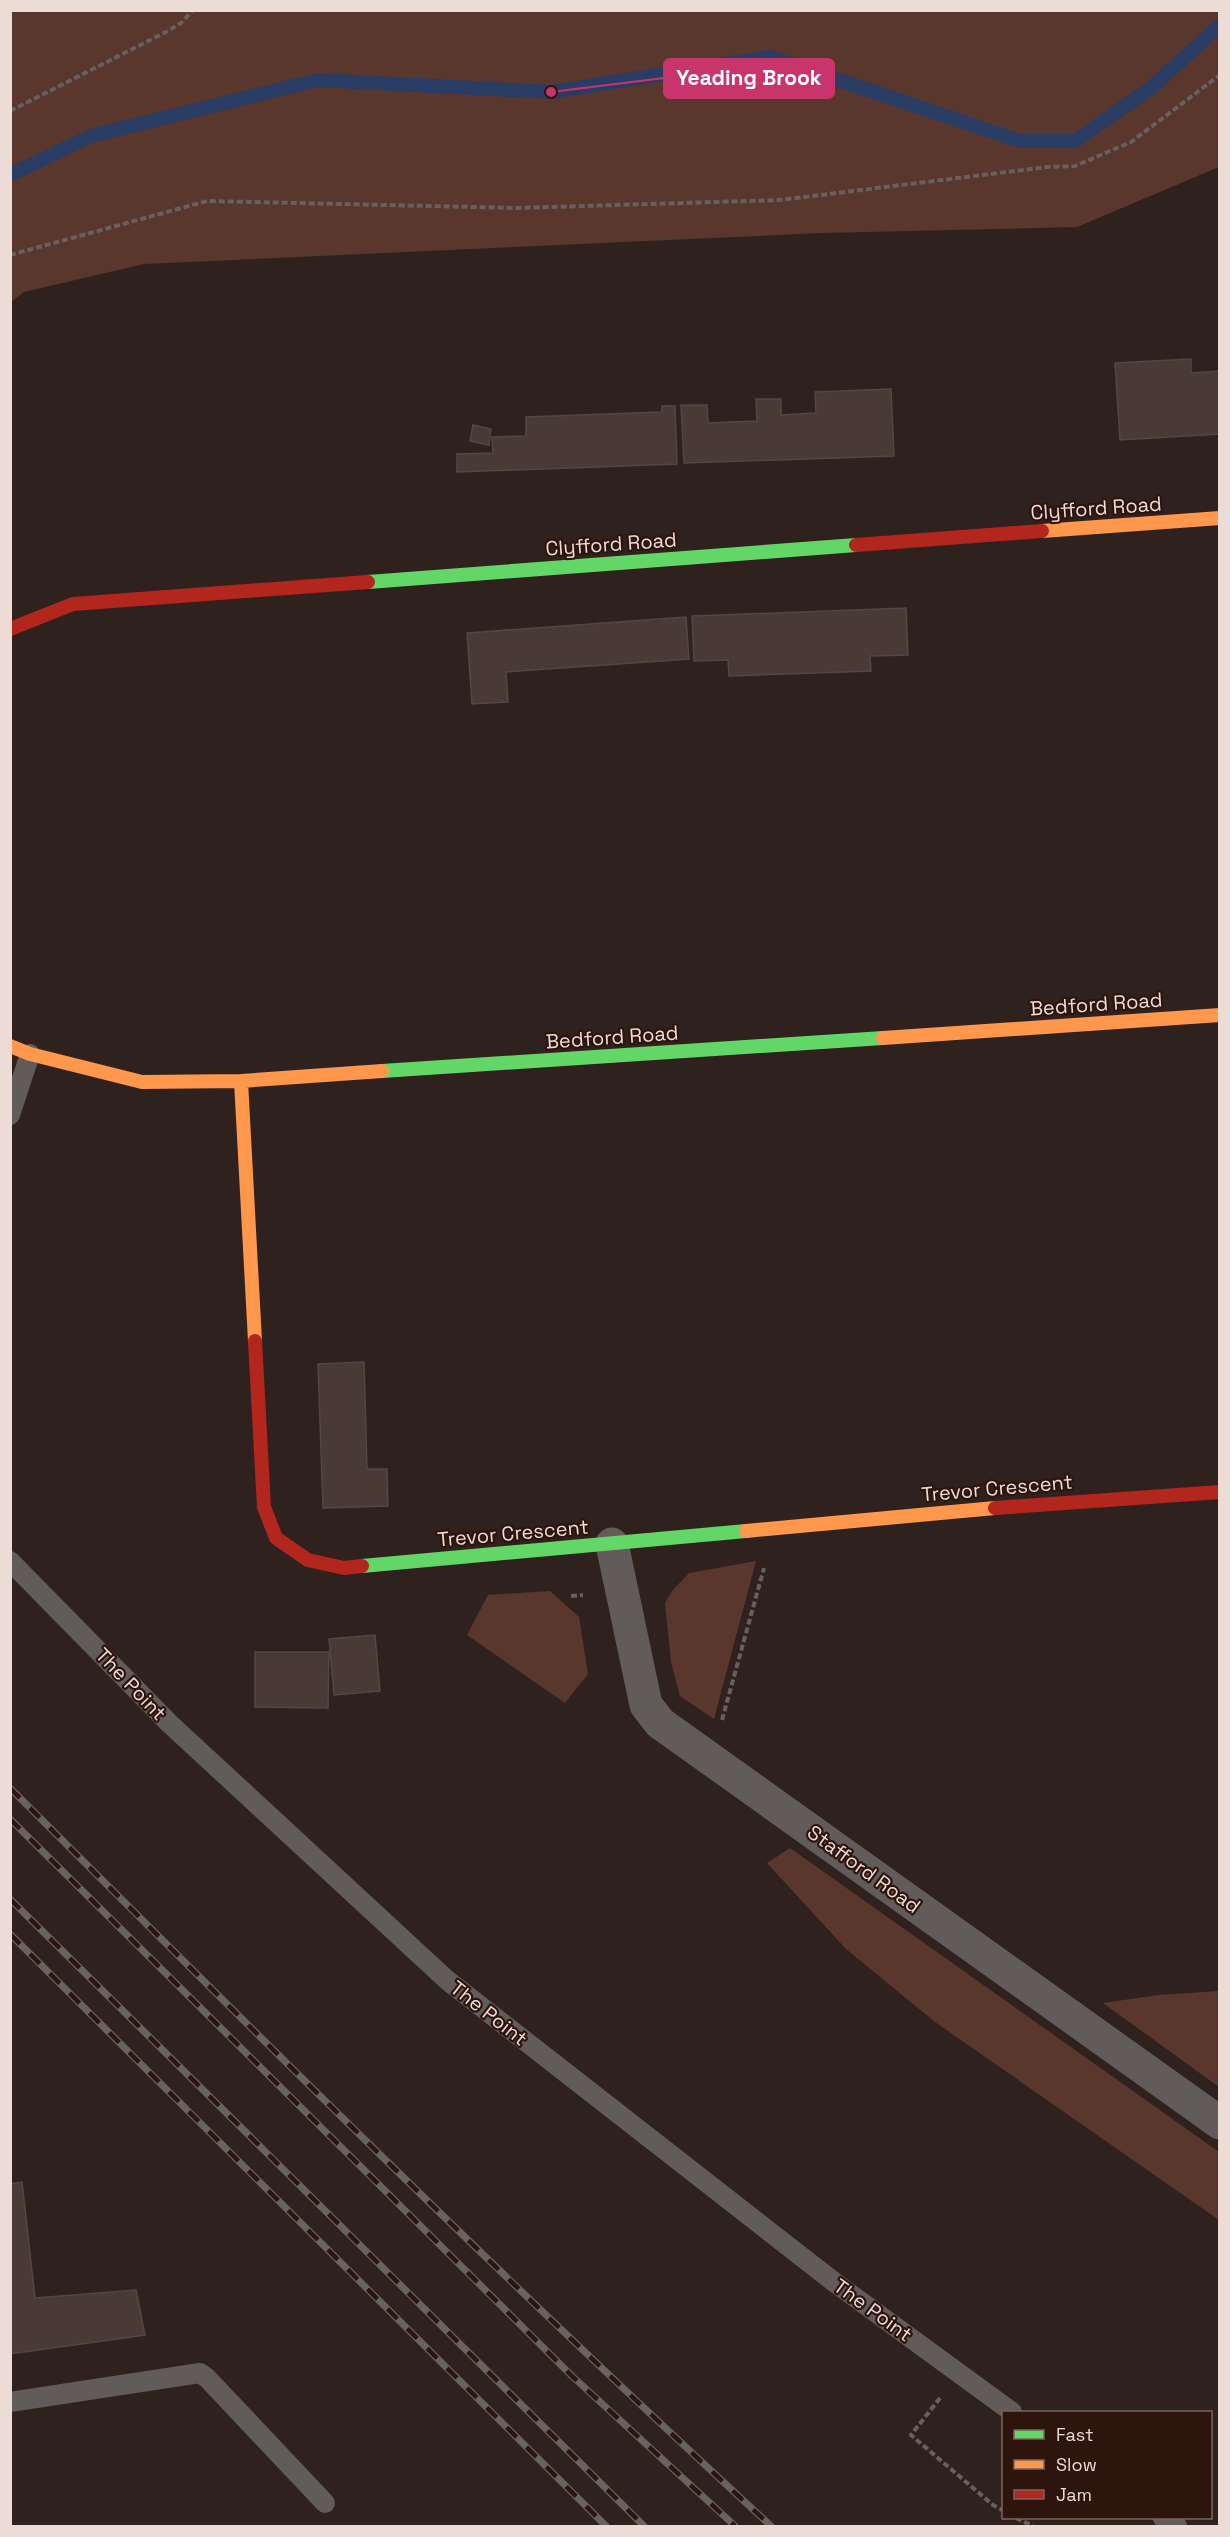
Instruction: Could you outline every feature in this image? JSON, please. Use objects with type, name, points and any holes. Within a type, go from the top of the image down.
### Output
[{"type":"street","name":"Clyfford Road","points":[[10,629],[73,604],[1220,518]]},
{"type":"street","name":"Bedford Road","points":[[10,1046],[30,1054],[142,1082],[241,1081],[1220,1015]]},
{"type":"street","name":"Trevor Crescent","points":[[241,1081],[264,1507],[276,1538],[308,1560],[344,1568],[1085,1500],[1220,1492]]},
{"type":"street","name":"Stafford Road","points":[[612,1544],[646,1706],[660,1724],[1220,2123]]},
{"type":"lane","points":[[10,1115],[30,1054]]},
{"type":"lane","name":"The Point","points":[[10,1561],[170,1724],[447,1980],[834,2282],[1011,2411]]},
{"type":"lane","points":[[10,2402],[200,2373],[325,2503]]},
{"type":"path","points":[[10,111],[166,32],[181,23],[193,10]]},
{"type":"path","points":[[10,255],[207,201],[518,208],[780,200],[1047,167],[1075,166],[1131,142],[1220,75]]},
{"type":"path","points":[[722,1721],[765,1562]]},
{"type":"path","points":[[960,2374],[910,2435],[993,2505],[1002,2510]]},
{"type":"shaded area","points":[[11,10],[1219,11],[1219,167],[1077,227],[822,233],[144,264],[24,292],[11,302]]},
{"type":"shaded area","points":[[756,1561],[714,1719],[680,1696],[671,1662],[665,1603],[673,1590],[689,1573]]},
{"type":"shaded area","points":[[550,1591],[579,1617],[588,1674],[565,1703],[467,1635],[488,1595]]},
{"type":"shaded area","points":[[790,1848],[1219,2152],[1219,2220],[935,2022],[846,1949],[767,1863]]},
{"type":"shaded area","points":[[1219,1991],[1219,2087],[1103,2003],[1158,1995]]},
{"type":"building","points":[[1191,359],[1191,373],[1220,371],[1220,434],[1120,440],[1115,363]]},
{"type":"building","points":[[891,389],[894,456],[684,463],[681,405],[707,405],[708,423],[757,421],[756,399],[781,399],[781,415],[816,413],[815,392]]},
{"type":"building","points":[[662,406],[675,406],[677,464],[457,472],[457,454],[493,453],[492,437],[526,436],[526,417],[662,412]]},
{"type":"building","points":[[473,425],[491,429],[489,445],[470,441]]},
{"type":"building","points":[[906,608],[908,655],[870,656],[871,671],[729,676],[728,660],[694,661],[692,616]]},
{"type":"building","points":[[686,617],[689,659],[506,672],[508,702],[472,704],[467,633]]},
{"type":"building","points":[[364,1362],[367,1469],[387,1469],[388,1506],[323,1508],[318,1364]]},
{"type":"building","points":[[375,1635],[380,1691],[334,1695],[329,1639]]},
{"type":"building","points":[[255,1652],[329,1652],[328,1708],[255,1707]]},
{"type":"building","points":[[22,2182],[35,2298],[136,2290],[145,2335],[10,2354],[10,2184]]},
{"type":"waterway","points":[[10,175],[91,136],[318,80],[551,92],[770,57],[1020,141],[1075,141],[1151,88],[1220,25]]},
{"type":"railway","points":[[10,1788],[482,2253],[771,2526]]},
{"type":"railway","points":[[10,1819],[572,2376],[735,2526]]},
{"type":"railway","points":[[10,1899],[644,2526]]},
{"type":"railway","points":[[10,1934],[606,2526]]},
{"type":"traffic: fast","points":[[368,582],[856,545]]},
{"type":"traffic: fast","points":[[382,1071],[883,1038]]},
{"type":"traffic: fast","points":[[362,1566],[746,1531]]},
{"type":"traffic: slow","points":[[1042,531],[1220,518]]},
{"type":"traffic: slow","points":[[883,1038],[1220,1015]]},
{"type":"traffic: slow","points":[[10,1046],[30,1054],[142,1082],[241,1081],[382,1071]]},
{"type":"traffic: slow","points":[[241,1081],[255,1341]]},
{"type":"traffic: slow","points":[[746,1531],[995,1508]]},
{"type":"traffic: jam","points":[[856,545],[1042,531]]},
{"type":"traffic: jam","points":[[10,629],[73,604],[368,582]]},
{"type":"traffic: jam","points":[[255,1341],[264,1507],[276,1538],[308,1560],[344,1568],[362,1566]]},
{"type":"traffic: jam","points":[[995,1508],[1220,1492]]},
{"type":"place","name":"Yeading Brook","points":[[551,92]]}]
